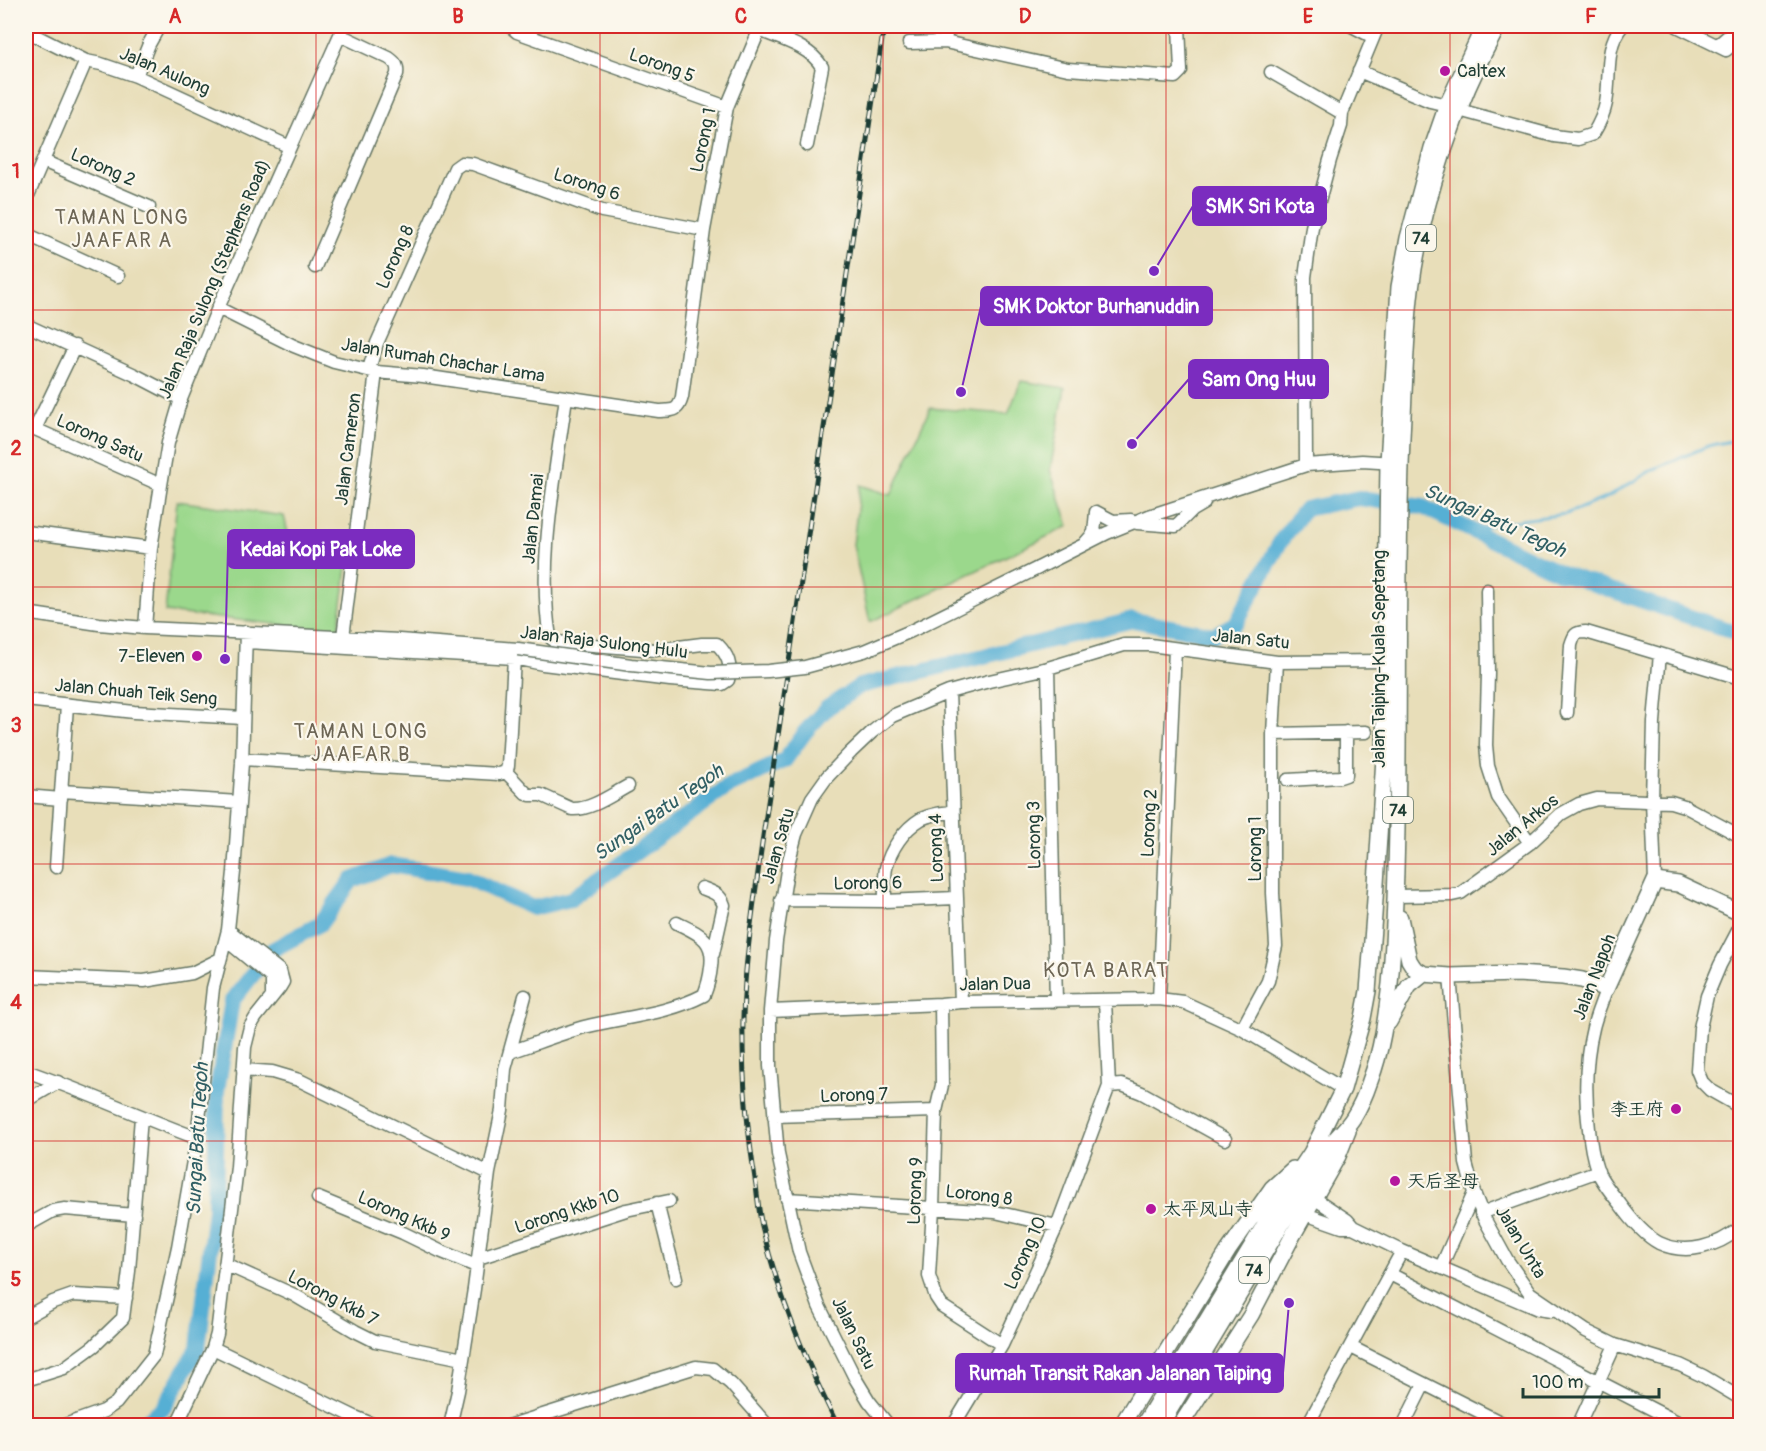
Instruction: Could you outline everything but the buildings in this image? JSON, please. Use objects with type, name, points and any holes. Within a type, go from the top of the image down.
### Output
[{"type":"main road","name":"Jalan Taiping-Kuala Sepetang","points":[[1143,1425],[1273,1210],[1311,1153],[1343,1089],[1363,1018],[1370,965],[1379,844],[1384,661],[1394,470],[1411,289],[1421,237],[1453,108],[1484,26]]},
{"type":"main road","name":"Jalan Taiping-Kuala Sepetang","points":[[1453,108],[1498,26]]},
{"type":"main road","name":"Jalan Taiping-Kuala Sepetang","points":[[1160,1425],[1327,1149],[1353,1117],[1371,1080],[1384,1033],[1396,896],[1399,724],[1393,511]]},
{"type":"main road","points":[[1655,881],[1678,884],[1740,913]]},
{"type":"main road","name":"Jalan Napoh","points":[[1606,989],[1655,881]]},
{"type":"main road","points":[[1396,896],[1409,960],[1414,968],[1424,974],[1563,977],[1606,989]]},
{"type":"main road","points":[[1384,1033],[1394,1010],[1409,986],[1424,974]]},
{"type":"main road","points":[[1363,1018],[1378,1005],[1387,1012]]},
{"type":"main road","points":[[1180,1425],[1251,1315],[1338,1156],[1353,1117]]},
{"type":"main road","points":[[1121,1425],[1228,1251],[1272,1188],[1311,1153]]},
{"type":"street","points":[[136,76],[159,26]]},
{"type":"street","points":[[945,42],[947,26]]},
{"type":"street","points":[[909,43],[945,42],[1068,69],[1174,77],[1181,71],[1179,26]]},
{"type":"street","points":[[1306,465],[1305,277],[1312,227],[1341,126],[1342,113],[1375,31],[1352,26]]},
{"type":"street","points":[[1359,71],[1430,101],[1554,136],[1578,139],[1593,134],[1601,120],[1606,105],[1610,49],[1622,26]]},
{"type":"street","points":[[1677,26],[1721,48]]},
{"type":"street","points":[[1721,48],[1740,26]]},
{"type":"street","points":[[760,28],[815,56],[822,67],[807,145]]},
{"type":"street","name":"Lorong 1","points":[[566,397],[659,411],[673,410],[680,405],[704,230],[727,107],[760,28]]},
{"type":"street","name":"Lorong 5","points":[[513,29],[727,107]]},
{"type":"street","points":[[315,267],[398,74],[398,68],[390,58],[342,30]]},
{"type":"street","name":"Jalan Raja Sulong (Stephens Road)","points":[[145,628],[151,548],[168,443],[180,399],[342,30]]},
{"type":"street","name":"Jalan Aulong","points":[[26,32],[86,61],[136,76],[290,147]]},
{"type":"street","points":[[1721,48],[1740,37]]},
{"type":"street","points":[[26,200],[86,61]]},
{"type":"street","points":[[1271,72],[1342,113]]},
{"type":"street","name":"Lorong 2","points":[[43,161],[149,207]]},
{"type":"street","name":"Lorong 6","points":[[462,164],[473,164],[602,210],[704,230]]},
{"type":"street","name":"Lorong 8","points":[[372,370],[377,343],[441,196],[455,168],[462,164]]},
{"type":"street","points":[[26,234],[118,276]]},
{"type":"street","name":"Jalan Rumah Chachar Lama","points":[[218,308],[294,346],[334,362],[372,370],[566,397]]},
{"type":"street","points":[[26,325],[75,346],[180,399]]},
{"type":"street","points":[[30,427],[75,346]]},
{"type":"street","name":"Jalan Cameron","points":[[343,637],[372,370]]},
{"type":"street","name":"Jalan Damai","points":[[516,653],[543,664],[670,680],[722,684],[728,680],[730,674],[727,653],[717,644],[655,650],[556,642],[550,637],[545,572],[566,397]]},
{"type":"street","name":"Lorong Satu","points":[[30,427],[161,485]]},
{"type":"street","points":[[1081,546],[1094,533],[1096,512],[1113,520],[1127,521],[1218,495],[1306,465],[1362,461],[1394,470]]},
{"type":"street","points":[[1134,523],[1176,526],[1192,510],[1218,495]]},
{"type":"street","name":"Jalan Raja Sulong Hulu","points":[[26,614],[99,624],[246,637],[343,637],[711,673],[768,671],[805,667],[864,651],[910,631],[1107,533],[1149,516]]},
{"type":"street","points":[[26,532],[151,548]]},
{"type":"street","points":[[1487,590],[1486,745],[1488,766],[1498,797],[1530,843]]},
{"type":"street","points":[[1568,712],[1571,645],[1574,635],[1578,632],[1740,678]]},
{"type":"street","points":[[62,1425],[104,1411],[116,1403],[154,1355],[178,1247],[197,1138],[213,988],[227,935],[242,759],[246,637],[516,653],[506,772]]},
{"type":"street","name":"Jalan Satu","points":[[889,1425],[869,1401],[828,1325],[799,1252],[778,1154],[770,1066],[770,1011],[776,941],[788,864],[799,826],[812,798],[827,777],[872,732],[892,716],[949,692],[1047,668],[1124,645],[1150,645],[1277,663],[1384,661]]},
{"type":"street","name":"Lorong 2","points":[[1159,999],[1175,649]]},
{"type":"street","name":"Jalan Napoh","points":[[1655,881],[1652,800],[1654,722],[1660,654]]},
{"type":"street","name":"Lorong 1","points":[[1242,1029],[1268,981],[1276,946],[1273,893],[1273,734],[1277,663]]},
{"type":"street","name":"Lorong 3","points":[[1047,668],[1056,1001]]},
{"type":"street","name":"Lorong 4","points":[[949,692],[961,1002]]},
{"type":"street","name":"Jalan Chuah Teik Seng","points":[[26,700],[134,712],[243,718]]},
{"type":"street","points":[[56,867],[68,705]]},
{"type":"street","points":[[1288,780],[1346,775],[1346,732]]},
{"type":"street","points":[[1273,734],[1366,732]]},
{"type":"street","points":[[242,759],[499,774],[506,772]]},
{"type":"street","points":[[506,772],[526,793],[541,795],[576,810],[592,805],[628,786]]},
{"type":"street","points":[[26,796],[61,795],[239,802]]},
{"type":"street","name":"Jalan Arkos","points":[[1396,896],[1452,896],[1461,893],[1530,843],[1562,814],[1579,804],[1597,799],[1671,802],[1684,806],[1740,836]]},
{"type":"street","points":[[885,902],[885,871],[889,857],[899,840],[921,819],[937,813],[953,812]]},
{"type":"street","points":[[510,1052],[583,1027],[666,1009],[693,1001],[704,995],[709,983],[724,905],[717,894],[702,888]]},
{"type":"street","name":"Lorong 6","points":[[781,900],[885,902],[956,898]]},
{"type":"street","points":[[676,923],[698,934],[709,945],[713,955]]},
{"type":"street","points":[[1740,927],[1715,974],[1707,996],[1700,1028],[1697,1070],[1702,1082],[1710,1090],[1740,1107]]},
{"type":"street","points":[[172,1425],[179,1420],[213,1348],[217,1334],[237,1167],[245,1047],[250,1027],[282,982],[227,935]]},
{"type":"street","points":[[26,976],[144,981],[192,973],[220,959]]},
{"type":"street","name":"Jalan Unta","points":[[1450,976],[1466,1162],[1481,1213],[1507,1260],[1530,1293],[1586,1331],[1615,1345],[1680,1365],[1739,1395]]},
{"type":"street","name":"Jalan Napoh","points":[[1606,989],[1593,1029],[1588,1064],[1589,1131],[1598,1171],[1629,1216],[1658,1242],[1676,1248],[1693,1249],[1728,1239],[1740,1228]]},
{"type":"street","points":[[450,1425],[463,1359],[489,1173],[502,1110],[505,1069],[525,996]]},
{"type":"street","name":"Jalan Dua","points":[[770,1011],[961,1002],[1159,999],[1183,1002],[1242,1029],[1343,1089]]},
{"type":"street","name":"Lorong 10","points":[[953,1425],[1002,1345],[1057,1226],[1109,1086],[1105,1000]]},
{"type":"street","name":"Lorong 9","points":[[941,1004],[942,1086],[936,1111],[929,1276],[936,1297],[942,1306],[1002,1345]]},
{"type":"street","points":[[243,1070],[272,1072],[299,1080],[489,1173]]},
{"type":"street","points":[[26,1071],[197,1138]]},
{"type":"street","points":[[26,1101],[58,1082]]},
{"type":"street","points":[[1109,1086],[1122,1086],[1142,1093],[1225,1139]]},
{"type":"street","name":"Lorong 7","points":[[774,1116],[936,1111]]},
{"type":"street","points":[[26,1380],[64,1368],[94,1346],[123,1318],[141,1117]]},
{"type":"street","points":[[1481,1213],[1598,1171]]},
{"type":"street","points":[[1441,1267],[1474,1193]]},
{"type":"street","name":"Lorong Kkb 9","points":[[318,1198],[440,1251],[477,1262]]},
{"type":"street","points":[[1314,1198],[1347,1220],[1353,1227],[1402,1251],[1538,1309],[1556,1311]]},
{"type":"street","name":"Lorong 8","points":[[787,1199],[995,1212],[1057,1226]]},
{"type":"street","name":"Lorong Kkb 10","points":[[477,1262],[626,1210],[663,1202],[676,1278]]},
{"type":"street","points":[[26,1226],[53,1211],[65,1209],[134,1215]]},
{"type":"street","points":[[1305,1214],[1342,1227],[1353,1227]]},
{"type":"street","points":[[1306,1425],[1402,1251]]},
{"type":"street","name":"Lorong Kkb 7","points":[[225,1264],[294,1295],[375,1341],[463,1359]]},
{"type":"street","points":[[1390,1274],[1679,1424]]},
{"type":"street","points":[[1498,1292],[1530,1293]]},
{"type":"street","points":[[26,1317],[52,1302],[73,1295],[126,1298]]},
{"type":"street","points":[[1578,1425],[1615,1345]]},
{"type":"street","points":[[1350,1347],[1508,1425]]},
{"type":"street","points":[[213,1348],[355,1417],[377,1425]]},
{"type":"street","points":[[508,1425],[696,1367],[713,1369],[731,1384],[768,1425]]},
{"type":"street","points":[[1403,1425],[1425,1384]]},
{"type":"green space","points":[[1021,381],[1065,388],[1050,470],[1069,526],[870,622],[853,545],[860,485],[891,495],[930,408],[1008,414]]},
{"type":"green space","points":[[177,501],[284,516],[294,560],[348,561],[338,631],[165,612]]},
{"type":"waterway","points":[[1473,531],[1498,523],[1566,514],[1608,497],[1652,470],[1708,446],[1735,440],[1740,434]]},
{"type":"waterway","name":"Sungai Batu Tegoh","points":[[140,1426],[164,1407],[198,1348],[215,1210],[217,1091],[232,1001],[272,950],[320,924],[352,880],[391,865],[467,878],[533,908],[571,899],[729,786],[785,760],[805,732],[827,708],[860,686],[1133,620],[1214,635],[1236,623],[1282,539],[1305,509],[1359,498],[1423,507],[1558,572],[1740,634]]},
{"type":"railway","points":[[838,1426],[795,1330],[777,1281],[762,1225],[746,1101],[743,1017],[748,949],[763,836],[884,26]]},
{"type":"place","name":"Caltex","points":[[1445,71]]},
{"type":"place","name":"SMK Sri Kota","points":[[1154,271]]},
{"type":"place","name":"SMK Doktor Burhanuddin","points":[[961,392]]},
{"type":"place","name":"Sam Ong Huu","points":[[1132,444]]},
{"type":"place","name":"7-Eleven","points":[[197,656]]},
{"type":"place","name":"Kedai Kopi Pak Loke","points":[[225,659]]},
{"type":"place","name":"李王府","points":[[1676,1109]]},
{"type":"place","name":"天后圣母","points":[[1395,1181]]},
{"type":"place","name":"太平风山寺","points":[[1151,1209]]},
{"type":"place","name":"Rumah Transit Rakan Jalanan Taiping","points":[[1289,1303]]},
{"type":"district","name":"TAMAN LONG JAAFAR A","points":[[122,228]]},
{"type":"district","name":"TAMAN LONG JAAFAR B","points":[[361,742]]},
{"type":"district","name":"KOTA BARAT","points":[[1106,970]]}]
